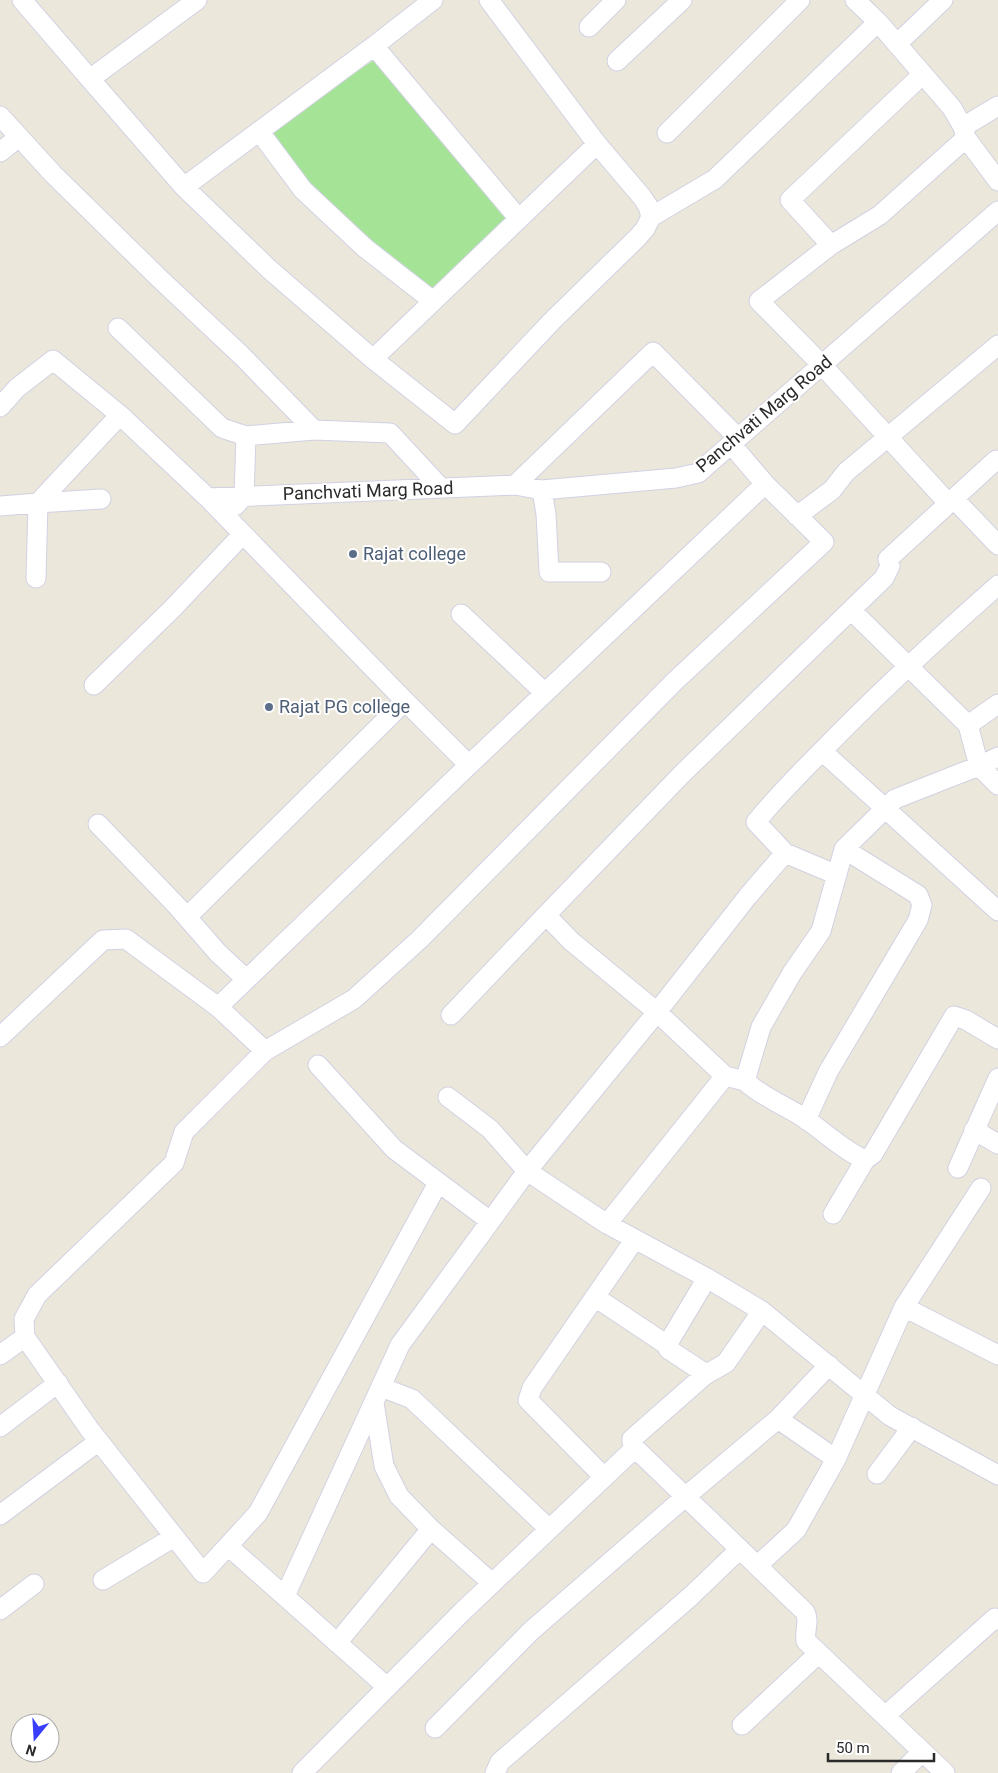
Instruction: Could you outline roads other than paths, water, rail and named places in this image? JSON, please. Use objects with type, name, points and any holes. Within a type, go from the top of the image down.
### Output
[{"type":"street","points":[[22,0],[184,187],[269,269],[454,424],[552,321],[637,238],[645,229],[651,216],[715,179],[878,22]]},
{"type":"street","points":[[90,79],[197,0]]},
{"type":"street","points":[[184,187],[433,0]]},
{"type":"street","points":[[489,0],[597,144],[642,197],[648,206],[651,216]]},
{"type":"street","points":[[589,27],[616,0]]},
{"type":"street","points":[[617,61],[682,0]]},
{"type":"street","points":[[667,132],[800,0]]},
{"type":"street","points":[[855,0],[878,22],[952,108],[964,132],[998,181]]},
{"type":"street","points":[[897,44],[943,0]]},
{"type":"street","points":[[374,46],[519,219]]},
{"type":"street","points":[[830,245],[790,200],[923,74]]},
{"type":"street","points":[[998,106],[964,132],[880,215],[830,245],[759,301],[951,502],[998,544]]},
{"type":"street","points":[[0,116],[60,181],[242,356],[314,430]]},
{"type":"street","points":[[259,131],[304,190],[365,248],[433,301]]},
{"type":"street","points":[[0,152],[19,137]]},
{"type":"street","points":[[373,358],[597,144]]},
{"type":"street","name":"Panchvati Marg Road","points":[[208,498],[515,485],[542,490],[676,478],[698,473],[998,211]]},
{"type":"street","points":[[118,328],[222,428],[246,436],[314,430],[390,432],[441,488]]},
{"type":"street","points":[[797,516],[832,490],[846,472],[998,345]]},
{"type":"street","points":[[438,1183],[258,1514],[203,1573],[99,1441],[25,1337],[24,1319],[37,1296],[174,1164],[184,1132],[265,1051],[354,999],[420,939],[674,682],[824,542],[765,484],[735,441],[653,352],[515,485]]},
{"type":"street","points":[[0,407],[17,388],[53,360],[120,415],[208,498],[469,765]]},
{"type":"street","points":[[36,578],[38,502],[120,415]]},
{"type":"street","points":[[225,516],[244,496],[246,436]]},
{"type":"street","points":[[451,1015],[682,774],[884,578],[890,566],[888,559],[997,459]]},
{"type":"street","points":[[218,1007],[765,484]]},
{"type":"street","points":[[542,490],[546,514],[549,572],[601,572]]},
{"type":"street","points":[[0,506],[101,499]]},
{"type":"street","points":[[94,685],[172,609],[243,534]]},
{"type":"street","points":[[837,875],[785,853],[756,822],[775,799],[856,715],[998,585]]},
{"type":"street","points":[[851,610],[968,725],[979,766],[998,785]]},
{"type":"street","points":[[461,614],[545,693]]},
{"type":"street","points":[[187,917],[405,701]]},
{"type":"street","points":[[968,725],[998,704]]},
{"type":"street","points":[[822,751],[998,911]]},
{"type":"street","points":[[745,1081],[762,1027],[792,973],[821,931],[844,849],[895,799],[998,757]]},
{"type":"street","points":[[98,824],[187,917],[218,953],[246,979]]},
{"type":"street","points":[[806,1120],[828,1072],[918,920],[922,904],[918,895],[844,849]]},
{"type":"street","points":[[285,1596],[400,1345],[527,1171],[657,1012],[748,896],[785,853]]},
{"type":"street","points":[[546,915],[571,941],[657,1012],[725,1076],[745,1081],[756,1092],[806,1120],[850,1153],[865,1160]]},
{"type":"street","points":[[0,1037],[104,940],[126,939],[218,1007],[265,1051]]},
{"type":"street","points":[[833,1214],[865,1160],[873,1154],[954,1016],[966,1020],[998,1039]]},
{"type":"street","points":[[318,1065],[394,1149],[490,1221]]},
{"type":"street","points":[[607,1224],[725,1076]]},
{"type":"street","points":[[958,1168],[998,1078]]},
{"type":"street","points":[[448,1097],[490,1129],[527,1171],[607,1224],[707,1278],[762,1311],[890,1416],[998,1475]]},
{"type":"street","points":[[974,1130],[998,1144]]},
{"type":"street","points":[[757,1566],[796,1530],[836,1459],[904,1307],[981,1188]]},
{"type":"street","points":[[604,1477],[528,1400],[532,1388],[635,1239]]},
{"type":"street","points":[[667,1345],[707,1278]]},
{"type":"street","points":[[595,1297],[667,1345],[668,1349],[705,1372],[705,1375]]},
{"type":"street","points":[[904,1307],[998,1355]]},
{"type":"street","points":[[762,1311],[726,1363],[705,1375],[632,1439],[632,1442],[635,1448],[805,1612],[808,1618],[805,1634],[806,1641],[944,1773]]},
{"type":"street","points":[[0,1355],[25,1337]]},
{"type":"street","points":[[435,1728],[531,1631],[778,1419],[829,1366]]},
{"type":"street","points":[[0,1427],[58,1383]]},
{"type":"street","points":[[377,1395],[384,1466],[399,1496],[431,1529],[492,1583]]},
{"type":"street","points":[[377,1395],[412,1399],[549,1530]]},
{"type":"street","points":[[778,1419],[836,1459]]},
{"type":"street","points":[[878,1474],[912,1427]]},
{"type":"street","points":[[0,1515],[99,1441]]},
{"type":"street","points":[[302,1773],[492,1583],[635,1448]]},
{"type":"street","points":[[337,1643],[431,1529]]},
{"type":"street","points":[[103,1580],[174,1537]]},
{"type":"street","points":[[228,1546],[387,1687]]},
{"type":"street","points":[[495,1773],[500,1762],[691,1596],[740,1549]]},
{"type":"street","points":[[0,1610],[34,1584]]},
{"type":"street","points":[[885,1716],[995,1618],[998,1620]]},
{"type":"street","points":[[742,1726],[819,1653]]},
{"type":"street","points":[[901,1773],[922,1752]]},
{"type":"place","name":"Rajat college","points":[[353,554]]},
{"type":"place","name":"Rajat PG college","points":[[269,707]]}]
